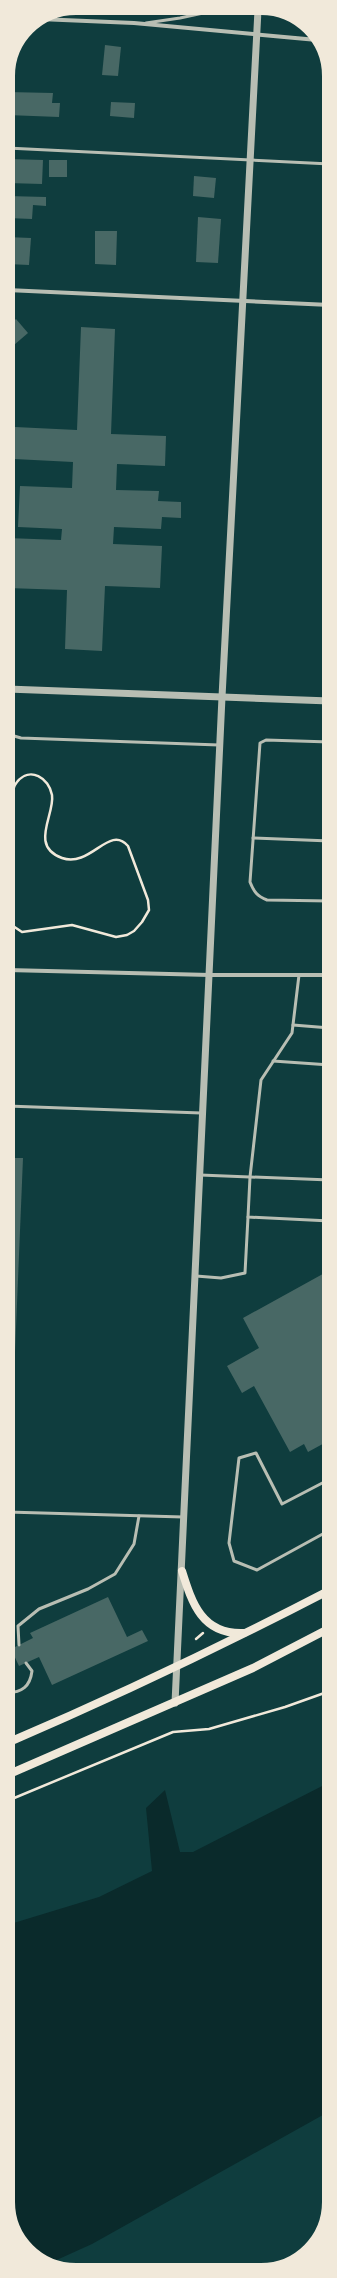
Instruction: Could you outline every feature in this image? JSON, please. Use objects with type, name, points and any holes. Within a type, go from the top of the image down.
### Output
[{"type":"main road","points":[[182,1571],[192,1602],[207,1621],[216,1627],[229,1632],[247,1633]]},
{"type":"main road","points":[[14,1739],[104,1701],[177,1667],[323,1594]]},
{"type":"main road","points":[[14,1772],[253,1668],[323,1632]]},
{"type":"street","points":[[175,1703],[185,1517],[222,697],[258,14]]},
{"type":"street","points":[[51,20],[134,23],[311,40]]},
{"type":"street","points":[[14,290],[323,305]]},
{"type":"street","points":[[14,689],[323,702]]},
{"type":"street","points":[[14,970],[210,975],[323,975]]},
{"type":"lane","points":[[134,23],[180,18],[198,14]]},
{"type":"lane","points":[[14,148],[250,162],[323,164]]},
{"type":"lane","points":[[14,736],[21,738],[220,745]]},
{"type":"lane","points":[[323,742],[266,740],[260,743],[250,882],[253,891],[258,897],[267,900],[323,901]]},
{"type":"lane","points":[[253,838],[323,841]]},
{"type":"lane","points":[[196,1276],[221,1278],[245,1273],[250,1177],[261,1080],[292,1033],[299,975]]},
{"type":"lane","points":[[293,1025],[323,1027]]},
{"type":"lane","points":[[273,1061],[323,1065]]},
{"type":"lane","points":[[14,1106],[203,1113]]},
{"type":"lane","points":[[200,1175],[323,1180]]},
{"type":"lane","points":[[248,1217],[323,1221]]},
{"type":"lane","points":[[323,1483],[282,1504],[256,1453],[239,1458],[229,1543],[234,1561],[257,1570],[323,1534]]},
{"type":"lane","points":[[14,1512],[185,1517]]},
{"type":"lane","points":[[19,1645],[18,1626],[39,1609],[88,1589],[115,1574],[134,1544],[139,1516]]},
{"type":"lane","points":[[14,1692],[19,1692],[27,1686],[32,1672],[26,1663]]},
{"type":"path","points":[[14,792],[17,781],[27,774],[33,773],[39,775],[49,788],[52,796],[44,834],[49,848],[61,857],[82,859],[107,842],[117,839],[124,841],[128,846],[145,889],[148,910],[142,922],[134,931],[127,935],[116,937],[72,925],[22,932],[14,927]]},
{"type":"path","points":[[196,1638],[205,1632]]},
{"type":"path","points":[[14,1798],[173,1732],[209,1729],[285,1708],[323,1694]]},
{"type":"water","points":[[323,1786],[323,2115],[92,2244],[55,2261],[38,2251],[24,2237],[15,2214],[14,2206],[14,1923],[99,1897],[152,1871],[146,1808],[165,1790],[180,1852],[193,1852]]},
{"type":"building","points":[[105,45],[121,47],[118,76],[102,75]]},
{"type":"building","points":[[14,92],[53,93],[52,103],[60,103],[59,117],[14,115]]},
{"type":"building","points":[[111,102],[135,103],[134,118],[110,116]]},
{"type":"building","points":[[14,159],[43,160],[42,184],[14,183]]},
{"type":"building","points":[[49,160],[67,160],[67,177],[49,177]]},
{"type":"building","points":[[194,176],[216,178],[214,198],[193,196]]},
{"type":"building","points":[[14,196],[46,197],[46,206],[33,205],[32,219],[14,218]]},
{"type":"building","points":[[198,217],[221,219],[218,263],[196,262]]},
{"type":"building","points":[[95,231],[117,231],[116,265],[95,264]]},
{"type":"building","points":[[14,237],[31,238],[29,265],[14,264]]},
{"type":"building","points":[[16,319],[28,333],[14,345],[14,321]]},
{"type":"building","points":[[81,327],[115,329],[111,434],[166,436],[165,466],[117,464],[116,490],[159,491],[158,501],[181,502],[181,518],[162,517],[161,529],[114,527],[113,544],[162,546],[160,588],[105,586],[102,651],[65,649],[67,590],[14,588],[14,538],[61,540],[62,529],[18,527],[20,486],[72,488],[73,462],[14,459],[15,427],[77,430]]},
{"type":"building","points":[[14,1158],[23,1158],[14,1377]]},
{"type":"building","points":[[323,1274],[323,1444],[308,1452],[304,1444],[290,1452],[254,1386],[242,1393],[227,1366],[259,1348],[243,1318]]},
{"type":"building","points":[[108,1597],[127,1637],[142,1630],[148,1641],[52,1685],[39,1657],[19,1666],[14,1655],[14,1648],[33,1638],[30,1633]]}]
